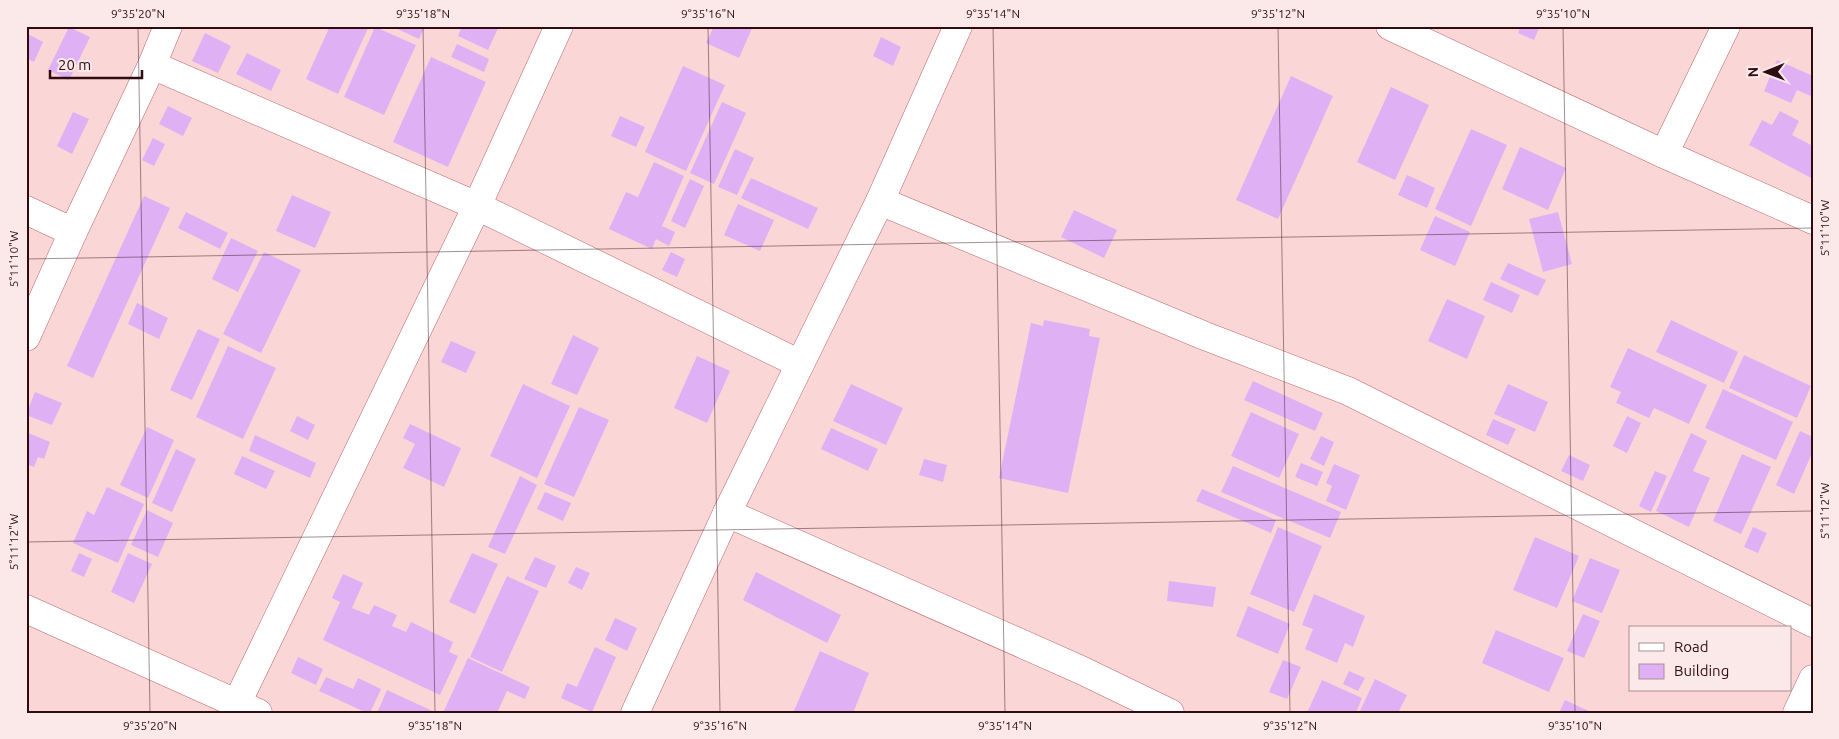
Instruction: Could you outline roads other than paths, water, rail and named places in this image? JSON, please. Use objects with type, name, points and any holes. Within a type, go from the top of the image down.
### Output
[{"type":"street","points":[[26,337],[152,65],[168,26]]},
{"type":"street","points":[[26,609],[247,708],[559,26]]},
{"type":"street","points":[[635,713],[727,514],[880,201],[958,26]]},
{"type":"street","points":[[1390,26],[1664,154],[1813,220]]},
{"type":"street","points":[[1664,154],[1726,26]]},
{"type":"street","points":[[152,65],[477,206],[800,364]]},
{"type":"street","points":[[880,201],[1205,336],[1348,391],[1813,623]]},
{"type":"street","points":[[26,210],[74,232]]},
{"type":"street","points":[[727,514],[1081,670],[1170,713]]},
{"type":"street","points":[[1797,713],[1813,679]]}]
